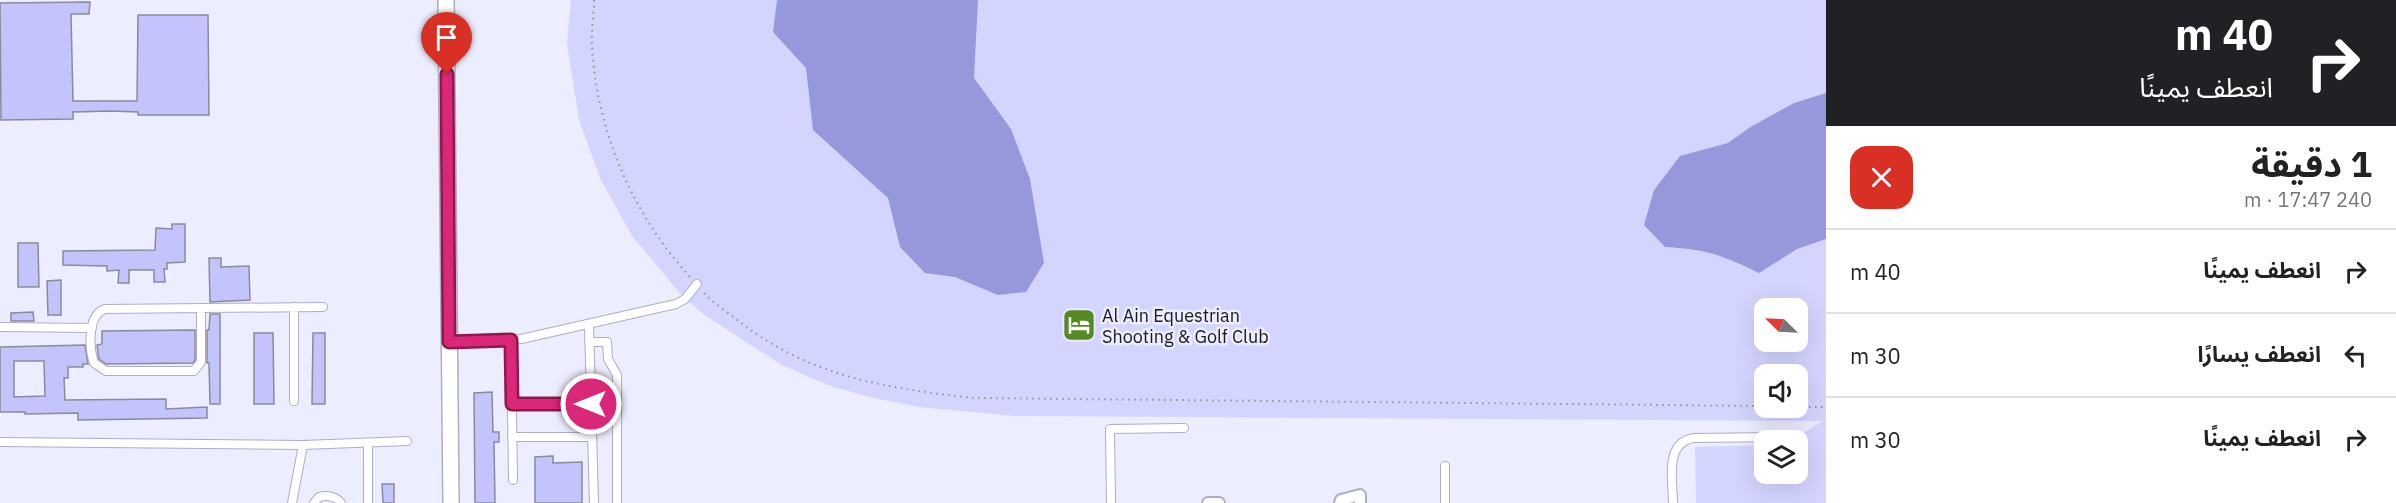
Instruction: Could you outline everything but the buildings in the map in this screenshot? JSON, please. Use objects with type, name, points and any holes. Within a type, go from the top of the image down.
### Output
[{"type":"street","points":[[446,0],[451,503]]},
{"type":"street","points":[[1340,503],[1341,500],[1360,495],[1360,503]]},
{"type":"lane","points":[[449,342],[511,340],[589,325],[676,304],[685,298],[697,284]]},
{"type":"lane","points":[[201,308],[201,362],[197,369],[190,372],[101,369],[93,359],[92,328],[95,316],[105,309],[294,307],[323,307]]},
{"type":"lane","points":[[294,307],[294,400]]},
{"type":"lane","points":[[589,325],[594,503]]},
{"type":"lane","points":[[0,327],[92,328]]},
{"type":"lane","points":[[511,340],[513,480]]},
{"type":"lane","points":[[590,342],[607,342],[608,359],[617,375],[617,503]]},
{"type":"lane","points":[[512,404],[591,404]]},
{"type":"lane","points":[[1111,503],[1110,429],[1184,428]]},
{"type":"lane","points":[[512,437],[592,437]]},
{"type":"lane","points":[[1673,503],[1674,452],[1681,442],[1694,438],[1754,437]]},
{"type":"lane","points":[[0,442],[303,445],[407,441]]},
{"type":"lane","points":[[368,444],[368,503]]},
{"type":"lane","points":[[292,503],[303,445]]},
{"type":"lane","points":[[1445,466],[1445,503]]},
{"type":"lane","points":[[314,503],[319,497],[324,496],[335,498],[341,503]]},
{"type":"path","points":[[594,0],[592,44],[598,95],[613,151],[636,204],[668,253],[707,296],[753,332],[804,360],[858,380],[974,398],[1754,406]]},
{"type":"path","points":[[1808,406],[1826,407]]},
{"type":"shaded area","points":[[571,0],[1826,0],[1826,503],[1696,503],[1695,447],[1754,445],[1754,484],[1808,484],[1808,430],[1822,421],[1013,416],[920,407],[869,397],[828,385],[782,365],[706,316],[685,299],[632,236],[601,180],[579,120],[567,43]]},
{"type":"water","points":[[777,0],[978,0],[974,78],[1011,129],[1030,179],[1044,263],[1026,292],[998,295],[955,277],[925,273],[900,247],[888,198],[813,130],[806,68],[773,32]]},
{"type":"water","points":[[1826,93],[1826,239],[1797,249],[1759,273],[1714,254],[1692,249],[1665,247],[1644,225],[1654,190],[1680,156],[1728,143],[1752,126],[1794,103]]},
{"type":"place","name":"Al Ain Equestrian Shooting & Golf Club","points":[[1079,325]]},
{"type":"route","points":[[447,74],[449,342],[511,340],[512,404],[591,404]]}]
